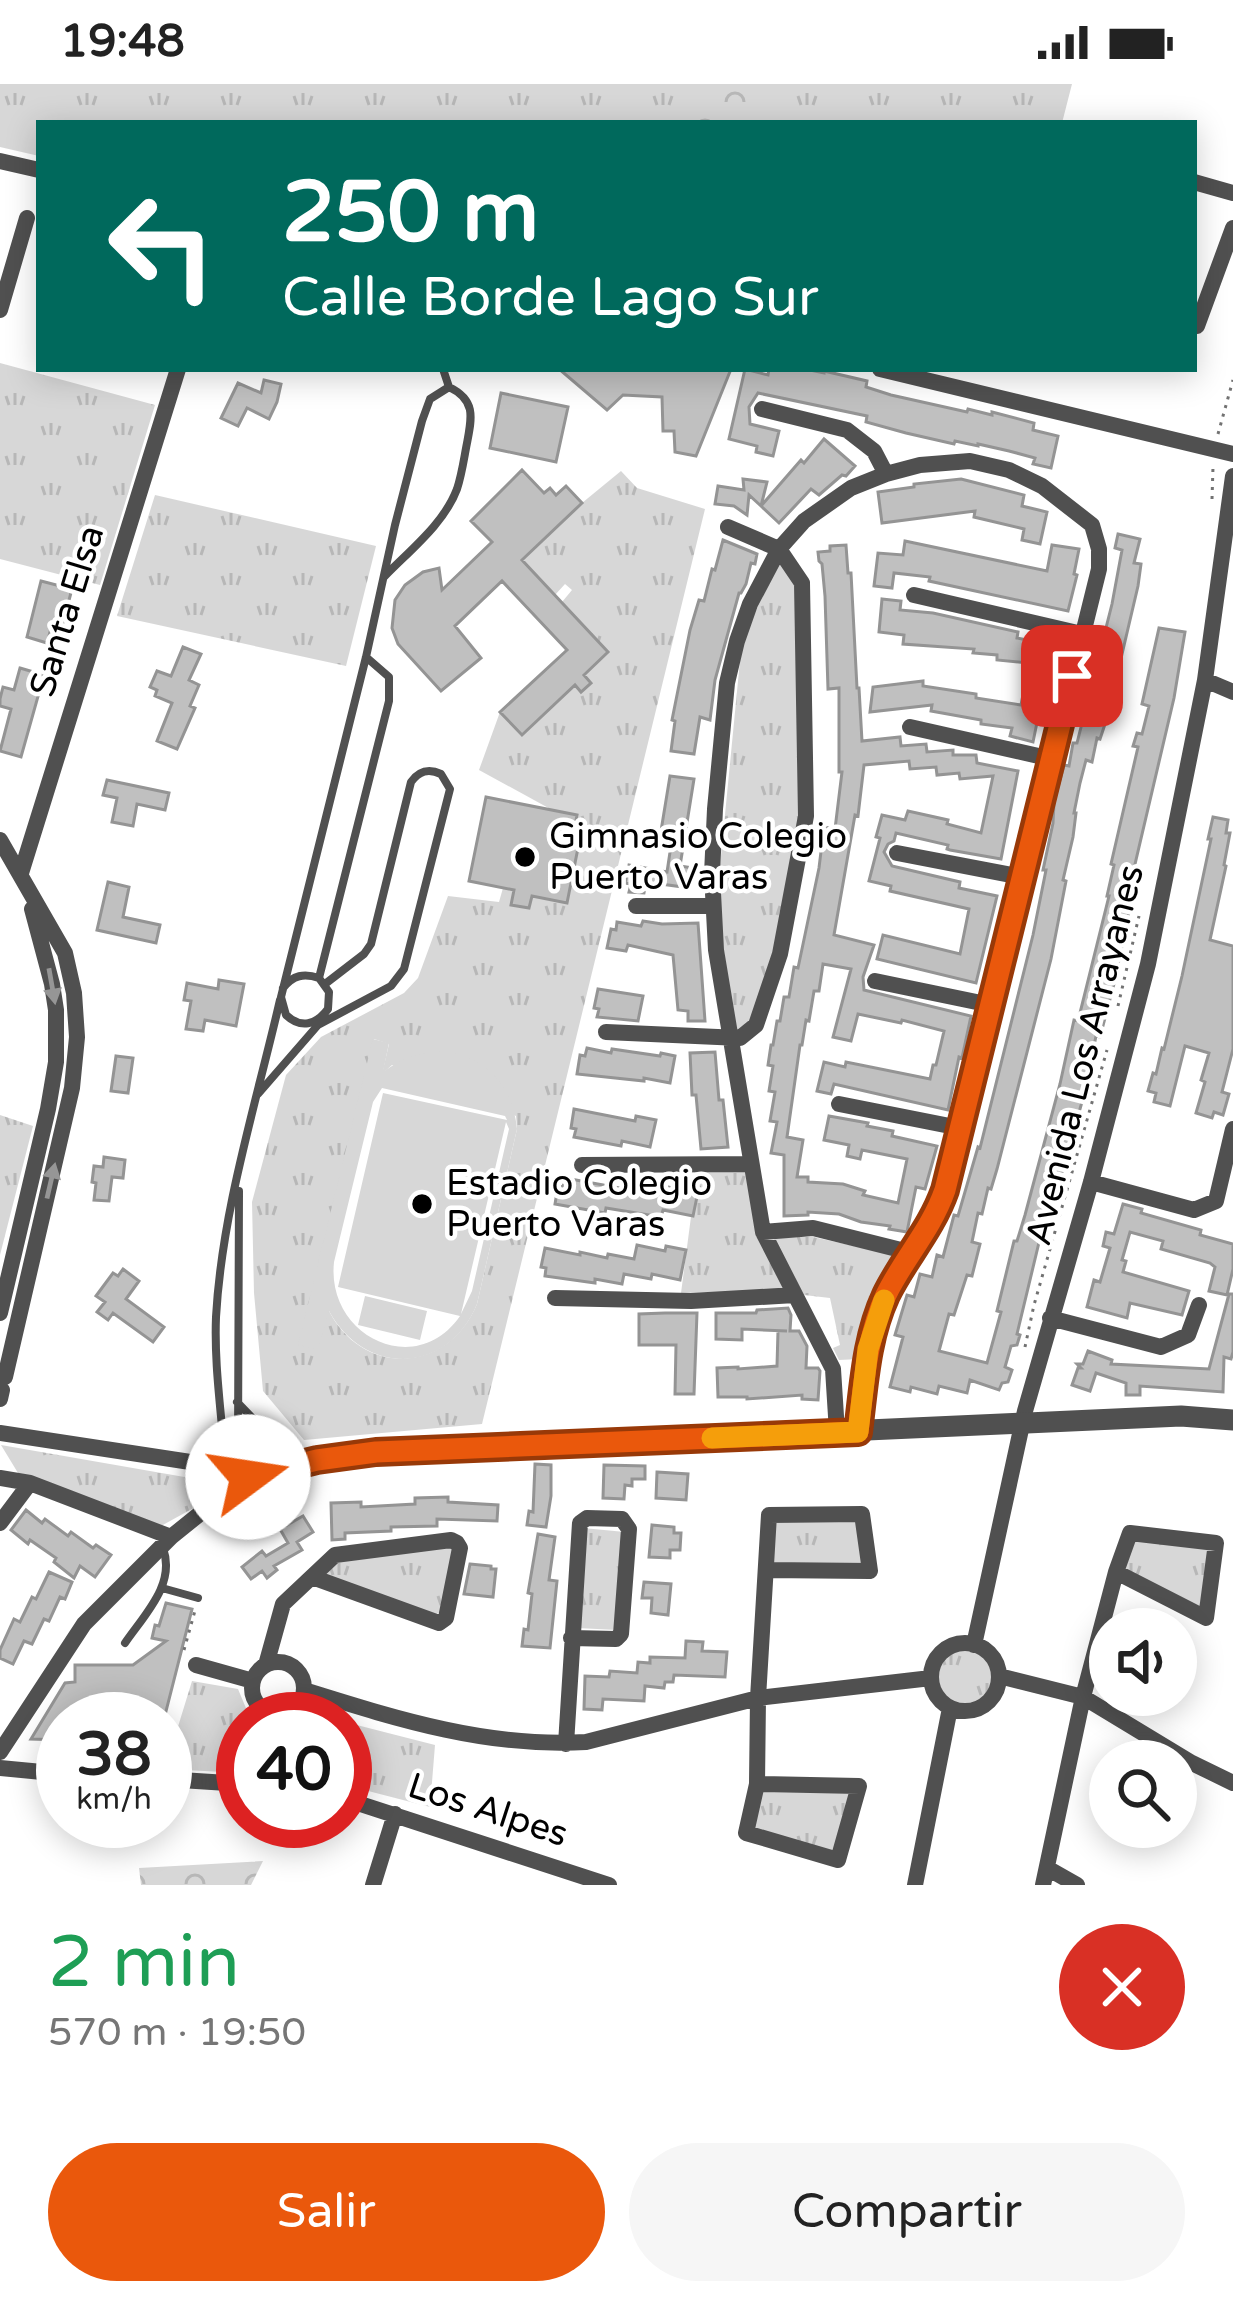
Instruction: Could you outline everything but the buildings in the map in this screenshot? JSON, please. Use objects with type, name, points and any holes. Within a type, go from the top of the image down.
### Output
[{"type":"street","points":[[0,161],[36,169]]},
{"type":"street","points":[[1197,183],[1233,193]]},
{"type":"street","points":[[0,310],[27,218]]},
{"type":"street","points":[[1197,326],[1233,228]]},
{"type":"street","name":"Santa Elsa","points":[[21,873],[177,372]]},
{"type":"street","points":[[893,372],[1233,454]]},
{"type":"street","points":[[762,410],[847,430],[874,451],[886,474]]},
{"type":"street","points":[[970,461],[1042,485],[1092,525],[1099,569],[939,1207],[879,1312],[848,1432],[833,1369],[763,1232],[718,972],[713,906],[715,809],[731,662],[750,604],[778,549],[819,508],[886,474],[970,461]]},
{"type":"street","name":"Avenida Los Arrayanes","points":[[974,1645],[1022,1424],[1148,964],[1228,549],[1233,476]]},
{"type":"street","points":[[606,1032],[740,1038],[756,1025],[781,955],[806,817],[802,584],[778,549],[728,527]]},
{"type":"street","points":[[914,595],[1082,634]]},
{"type":"street","points":[[1205,680],[1233,692]]},
{"type":"street","points":[[910,727],[1052,759]]},
{"type":"street","points":[[0,840],[21,873],[56,1010],[50,1140],[24,1252],[2,1388]]},
{"type":"street","points":[[897,853],[1022,878]]},
{"type":"street","points":[[636,906],[713,906]]},
{"type":"street","points":[[875,981],[991,1005]]},
{"type":"street","points":[[839,1104],[960,1128]]},
{"type":"street","points":[[1091,1182],[1194,1210],[1216,1201],[1233,1129]]},
{"type":"street","points":[[582,1165],[751,1164]]},
{"type":"street","points":[[763,1232],[813,1228],[913,1253]]},
{"type":"street","points":[[0,1313],[24,1252]]},
{"type":"street","points":[[555,1298],[691,1300],[795,1295]]},
{"type":"street","points":[[1050,1318],[1161,1347],[1188,1335],[1198,1305]]},
{"type":"street","points":[[833,1369],[866,1368]]},
{"type":"street","points":[[0,1433],[196,1464],[229,1474],[376,1452],[1181,1416],[1233,1420]]},
{"type":"street","points":[[0,1752],[84,1624],[207,1508],[229,1474]]},
{"type":"street","points":[[0,1478],[30,1483],[167,1542]]},
{"type":"street","points":[[0,1523],[30,1483]]},
{"type":"street","points":[[757,1784],[859,1786],[838,1861],[746,1833],[757,1784],[758,1698],[769,1515],[862,1514],[870,1571],[766,1570]]},
{"type":"street","points":[[566,1744],[572,1638],[580,1523],[586,1518],[622,1519],[629,1529],[621,1634],[616,1639],[572,1638]]},
{"type":"street","points":[[1077,1885],[1045,1876],[1083,1697],[1116,1572],[1130,1533],[1216,1543],[1206,1618],[1116,1572]]},
{"type":"street","points":[[266,1665],[283,1604],[335,1555],[451,1540],[460,1548],[446,1618],[439,1623],[312,1577]]},
{"type":"street","points":[[960,1644],[990,1654],[999,1676],[987,1703],[965,1712],[940,1701],[931,1678],[939,1655],[960,1644]]},
{"type":"street","points":[[280,1662],[299,1672],[304,1690],[294,1709],[270,1713],[256,1704],[253,1681],[266,1665],[280,1662]]},
{"type":"street","points":[[196,1665],[253,1681]]},
{"type":"street","points":[[999,1676],[1083,1697],[1233,1783]]},
{"type":"street","points":[[304,1690],[454,1733],[566,1744],[758,1698],[931,1678]]},
{"type":"street","points":[[915,1885],[950,1708]]},
{"type":"street","points":[[0,1768],[36,1771]]},
{"type":"street","name":"Los Alpes","points":[[372,1807],[609,1885]]},
{"type":"street","points":[[374,1885],[395,1814]]},
{"type":"lane","points":[[383,578],[442,514],[458,486],[472,417],[470,404],[449,387],[444,372]]},
{"type":"lane","points":[[229,1474],[217,1389],[216,1317],[224,1244],[422,421],[430,399],[449,387]]},
{"type":"lane","points":[[258,1094],[319,1022],[330,1001],[322,981],[389,701],[389,677],[366,657]]},
{"type":"lane","points":[[421,772],[441,773],[450,789],[404,969],[392,986],[319,1022],[292,1020],[281,1005],[282,992],[300,975],[322,981],[364,954],[370,944],[411,782],[421,772]]},
{"type":"lane","points":[[229,1474],[238,1448],[239,1172]]},
{"type":"lane","points":[[237,1402],[274,1437],[317,1460]]},
{"type":"lane","points":[[124,1643],[162,1588],[167,1542]]},
{"type":"lane","points":[[162,1588],[198,1598]]},
{"type":"path","points":[[1211,506],[1214,448],[1233,380]]},
{"type":"path","points":[[1119,1003],[1140,914]]},
{"type":"path","points":[[1025,1347],[1108,1046]]},
{"type":"path","points":[[196,1665],[182,1661],[198,1598]]},
{"type":"green space","points":[[0,84],[1072,84],[1063,120],[36,120],[36,155],[0,147]]},
{"type":"green space","points":[[703,84],[753,84],[739,120],[695,120]]},
{"type":"green space","points":[[0,363],[155,405],[100,585],[0,559]]},
{"type":"green space","points":[[621,471],[637,488],[705,509],[482,1424],[304,1440],[263,1391],[254,1293],[252,1202],[286,1075],[321,1037],[404,993],[418,978],[448,896],[499,902],[503,888],[514,890],[512,905],[529,908],[532,896],[567,902],[580,832],[554,811],[479,770],[500,712],[523,735],[575,685],[581,692],[584,675],[608,652],[562,602],[572,590],[565,584],[555,595],[522,560]],"holes":[[[374,1039],[389,1044],[382,1074],[392,1065],[516,1116],[517,1129],[477,1304],[464,1327],[446,1344],[426,1355],[404,1359],[362,1347],[328,1309],[299,1345]]]},
{"type":"green space","points":[[155,495],[376,546],[346,666],[117,616]]},
{"type":"green space","points":[[781,558],[796,585],[801,816],[776,953],[751,1022],[736,1043],[717,897],[742,640]]},
{"type":"green space","name":"Estadio Colegio Puerto Varas","points":[[373,1039],[389,1043],[383,1072],[405,1059],[449,1052],[487,1068],[512,1104],[517,1129],[477,1304],[464,1327],[427,1355],[384,1357],[345,1333],[329,1311],[318,1349],[298,1345]],"holes":[[[382,1088],[507,1120],[383,1093],[338,1287],[460,1316],[442,1335],[421,1345],[399,1347],[378,1341],[344,1311],[335,1288],[334,1262],[373,1102]],[[506,1122],[509,1129],[472,1291],[461,1314]]]},
{"type":"green space","points":[[0,1115],[33,1126],[0,1255]]},
{"type":"green space","points":[[745,1170],[786,1291],[681,1293],[697,1171]]},
{"type":"green space","points":[[773,1237],[813,1237],[900,1256],[870,1307],[860,1359],[839,1360],[833,1348],[840,1345],[830,1298],[804,1295]]},
{"type":"green space","points":[[365,1296],[427,1311],[420,1340],[358,1325]]},
{"type":"green space","points":[[1,1445],[213,1482],[199,1505],[161,1526],[18,1473]]},
{"type":"green space","points":[[860,1516],[868,1569],[768,1568],[771,1517]]},
{"type":"green space","points":[[583,1528],[625,1532],[617,1630],[577,1628]]},
{"type":"green space","points":[[1134,1539],[1210,1548],[1202,1609],[1123,1569]]},
{"type":"green space","points":[[447,1547],[455,1550],[442,1611],[433,1616],[322,1576],[338,1561]]},
{"type":"green space","points":[[965,1646],[987,1655],[996,1677],[987,1699],[965,1708],[943,1699],[934,1677],[943,1655]]},
{"type":"green space","points":[[192,1681],[239,1692],[216,1692],[216,1772],[192,1770]]},
{"type":"green space","points":[[372,1729],[435,1745],[430,1807],[372,1792]]},
{"type":"green space","points":[[759,1787],[856,1788],[836,1857],[749,1831]]},
{"type":"green space","points":[[263,1861],[251,1885],[141,1885],[139,1868]]},
{"type":"slow traffic","points":[[712,1438],[858,1432],[868,1349],[884,1300]]},
{"type":"place","name":"Gimnasio Colegio Puerto Varas","points":[[525,857]]},
{"type":"place","name":"Estadio Colegio Puerto Varas","points":[[422,1204]]},
{"type":"route","points":[[248,1477],[376,1452],[858,1432],[868,1349],[879,1312],[945,1190],[1072,676]]}]
